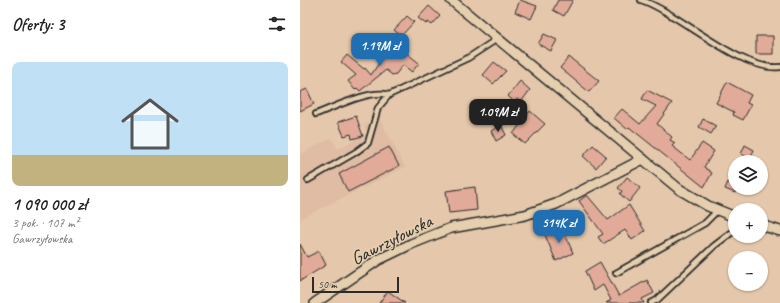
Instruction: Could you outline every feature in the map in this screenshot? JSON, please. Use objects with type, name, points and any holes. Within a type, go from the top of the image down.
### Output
[{"type":"street","points":[[451,0],[497,40],[680,189],[728,214]]},
{"type":"street","name":"Gawrzyłowska","points":[[315,303],[378,260],[411,244],[451,228],[532,213],[556,204],[643,159]]},
{"type":"street","points":[[768,227],[780,231]]},
{"type":"lane","points":[[641,0],[733,53],[761,65],[780,67]]},
{"type":"lane","points":[[308,180],[356,152],[368,143],[378,108],[389,95],[468,58],[497,40]]},
{"type":"lane","points":[[316,114],[370,94],[383,93],[389,95]]},
{"type":"lane","points":[[616,273],[705,223],[718,210]]},
{"type":"lane","points":[[651,303],[657,300],[714,246],[728,235]]},
{"type":"shaded area","points":[[379,117],[405,167],[300,219],[300,154],[331,138],[338,149],[368,133],[364,126]]},
{"type":"building","points":[[520,0],[537,6],[531,19],[515,12]]},
{"type":"building","points":[[558,0],[573,0],[564,16],[553,10]]},
{"type":"building","points":[[429,6],[440,16],[432,25],[428,22],[426,24],[418,18]]},
{"type":"building","points":[[407,16],[414,22],[401,36],[394,30]]},
{"type":"building","points":[[544,34],[557,40],[551,51],[538,44]]},
{"type":"building","points":[[756,36],[773,36],[773,54],[756,54]]},
{"type":"building","points":[[395,44],[419,63],[412,72],[403,65],[396,74],[392,75],[386,70],[360,91],[357,88],[355,90],[348,81],[356,75],[341,62],[347,55],[364,69],[365,68],[371,75],[387,51],[390,50]]},
{"type":"building","points":[[569,57],[599,81],[589,92],[560,68]]},
{"type":"building","points":[[494,62],[506,71],[493,84],[483,75]]},
{"type":"building","points":[[520,81],[530,90],[521,102],[517,99],[514,102],[508,96]]},
{"type":"building","points":[[727,82],[751,95],[747,103],[751,105],[743,120],[733,115],[734,112],[716,103]]},
{"type":"building","points":[[307,89],[314,104],[300,111],[300,92]]},
{"type":"building","points":[[647,90],[672,103],[657,124],[672,137],[670,140],[675,143],[672,146],[690,160],[702,143],[714,151],[704,167],[712,173],[704,187],[629,127],[627,129],[614,118],[622,109],[640,124],[656,106],[642,99]]},
{"type":"building","points":[[530,111],[545,124],[525,144],[513,134]]},
{"type":"building","points":[[356,116],[363,136],[352,139],[351,134],[344,136],[338,122]]},
{"type":"building","points":[[703,119],[716,126],[711,134],[699,127]]},
{"type":"building","points":[[501,125],[506,135],[496,141],[491,131]]},
{"type":"building","points":[[593,145],[606,156],[596,168],[583,156]]},
{"type":"building","points":[[745,145],[754,150],[752,155],[741,154]]},
{"type":"building","points":[[389,147],[399,166],[348,192],[339,174]]},
{"type":"building","points":[[627,177],[640,188],[629,202],[620,194],[622,191],[618,188]]},
{"type":"building","points":[[728,182],[728,190],[725,189]]},
{"type":"building","points":[[475,187],[477,210],[449,213],[446,191]]},
{"type":"building","points":[[587,195],[608,220],[629,205],[645,231],[632,240],[625,230],[603,244],[598,237],[603,234],[579,201]]},
{"type":"building","points":[[562,227],[573,253],[556,261],[545,235]]},
{"type":"building","points":[[300,244],[307,257],[319,251],[326,265],[300,281]]},
{"type":"building","points":[[600,262],[619,296],[647,280],[654,293],[642,299],[644,303],[606,303],[611,300],[603,285],[594,291],[585,271]]},
{"type":"building","points":[[388,291],[405,303],[379,303]]}]
